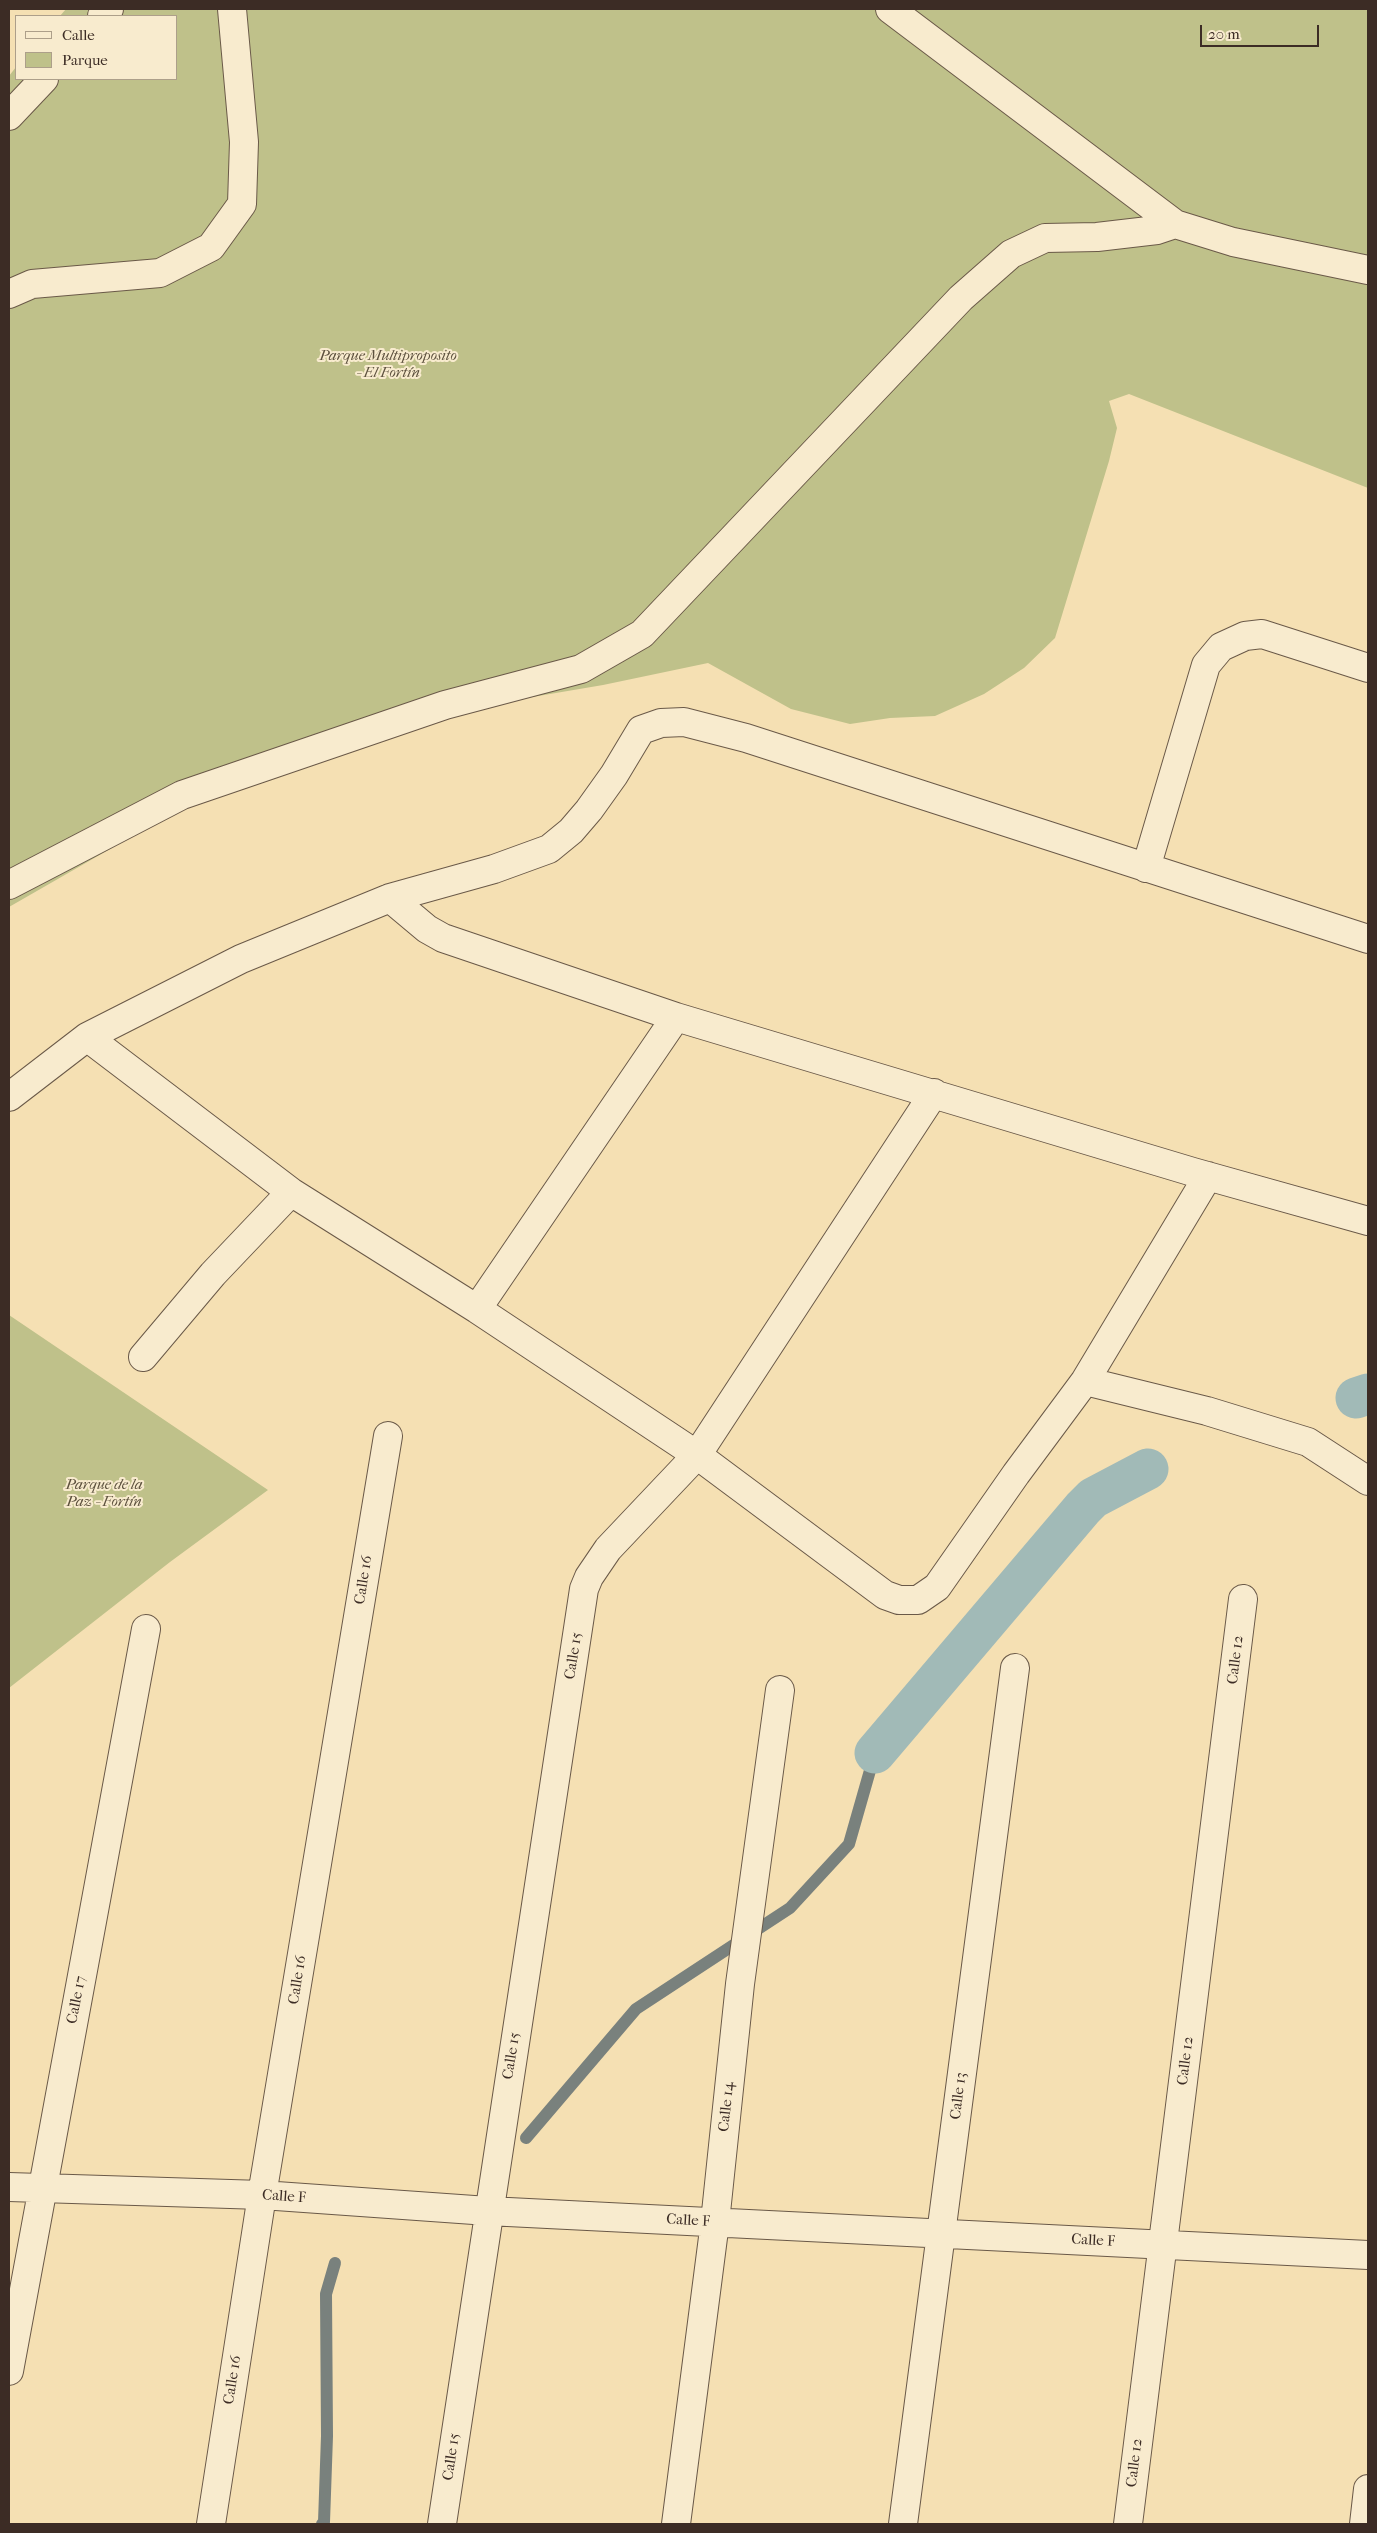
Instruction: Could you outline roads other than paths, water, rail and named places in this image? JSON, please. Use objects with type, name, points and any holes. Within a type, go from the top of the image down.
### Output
[{"type":"street","points":[[9,294],[32,284],[160,272],[211,247],[242,204],[244,142],[232,9]]},
{"type":"street","points":[[890,9],[1175,224],[1234,242],[1368,270]]},
{"type":"street","points":[[9,116],[43,80]]},
{"type":"street","points":[[9,885],[182,795],[444,705],[581,668],[642,634],[684,592],[961,298],[1011,254],[1044,238],[1097,237],[1158,230],[1175,224]]},
{"type":"street","points":[[1146,868],[1206,665],[1221,647],[1245,636],[1262,634],[1368,668]]},
{"type":"street","points":[[9,1097],[87,1037],[241,959],[390,898],[494,869],[549,849],[571,831],[589,810],[614,775],[641,730],[661,723],[684,722],[746,738],[1368,940]]},
{"type":"street","points":[[390,898],[427,929],[443,938],[676,1017],[1208,1176],[1368,1221]]},
{"type":"street","points":[[477,1309],[676,1017]]},
{"type":"street","points":[[87,1037],[291,1192],[477,1309],[697,1455],[885,1595],[899,1600],[918,1600],[938,1587],[1016,1474],[1086,1381],[1208,1176]]},
{"type":"street","name":"Calle 15","points":[[442,2524],[488,2211],[584,1589],[589,1577],[608,1549],[697,1455],[934,1094]]},
{"type":"street","points":[[143,1357],[213,1274],[291,1192]]},
{"type":"street","points":[[1086,1381],[1207,1411],[1308,1442],[1368,1481]]},
{"type":"street","name":"Calle 16","points":[[210,2524],[262,2195],[388,1436]]},
{"type":"street","name":"Calle 12","points":[[1128,2524],[1243,1598]]},
{"type":"street","name":"Calle 17","points":[[9,2371],[146,1629]]},
{"type":"street","name":"Calle 13","points":[[903,2524],[1015,1668]]},
{"type":"street","name":"Calle 14","points":[[676,2524],[716,2222],[740,1984],[780,1690]]},
{"type":"street","name":"Calle F","points":[[9,2187],[262,2195],[488,2211],[1368,2255]]},
{"type":"street","points":[[1364,2524],[1368,2489]]},
{"type":"waterway","points":[[1356,1398],[1368,1394]]},
{"type":"waterway","points":[[875,1753],[1083,1508],[1093,1498],[1148,1469]]},
{"type":"waterway","points":[[526,2138],[636,2009],[790,1908],[849,1844],[875,1753]]},
{"type":"waterway","points":[[322,2524],[324,2522],[327,2436],[326,2294],[335,2263]]},
{"type":"park label","name":"Parque Multiproposito - El Fortín","points":[[388,364]]},
{"type":"park label","name":"Parque de la Paz - Fortín","points":[[104,1494]]}]
